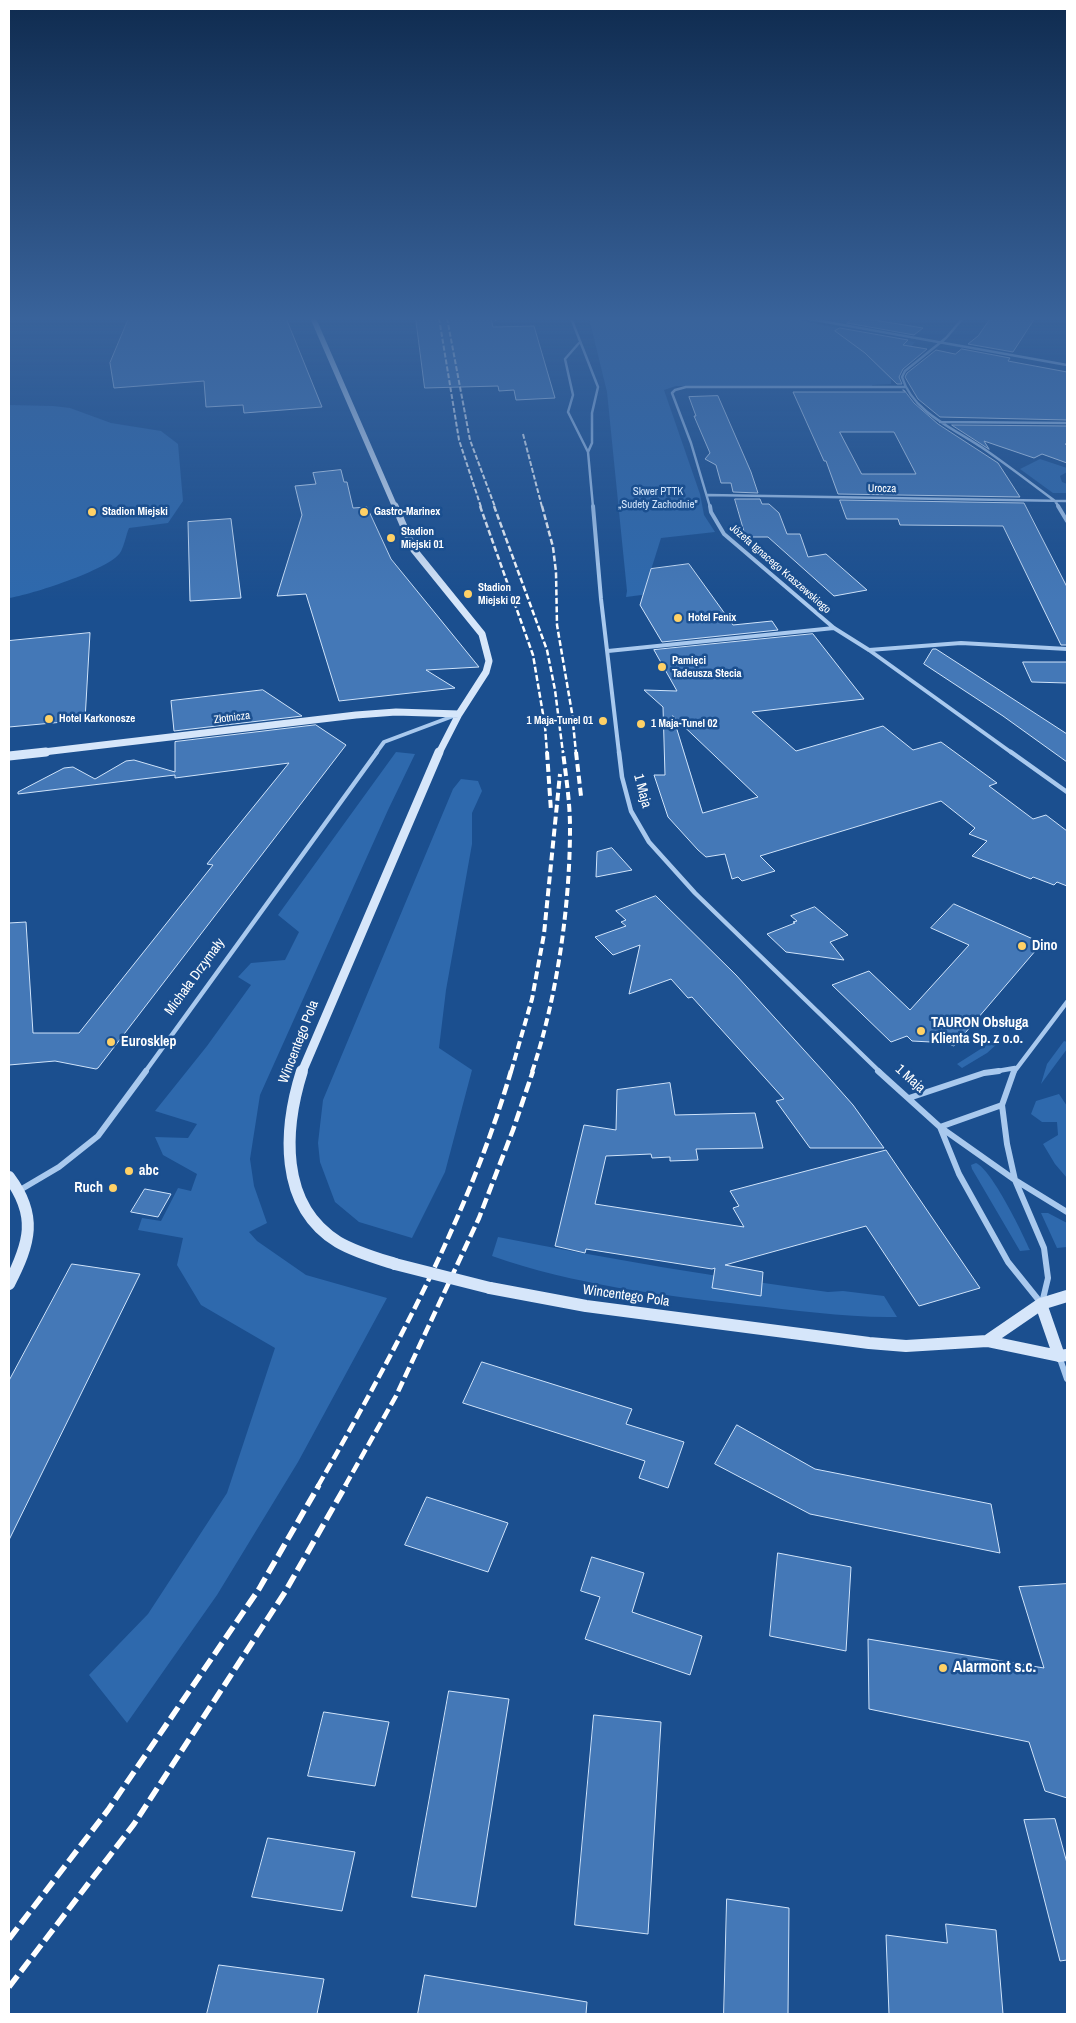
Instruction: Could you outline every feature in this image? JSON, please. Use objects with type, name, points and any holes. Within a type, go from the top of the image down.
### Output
[{"type":"street","name":"Wincentego Pola","points":[[354,412],[414,550],[482,634],[489,661],[486,672],[459,714],[431,768],[305,1062],[295,1094],[291,1118],[291,1169],[304,1208],[324,1232],[356,1251],[395,1264],[490,1288],[586,1306],[869,1343],[906,1346],[987,1341],[1063,1356]]},
{"type":"street","points":[[568,412],[588,452]]},
{"type":"street","name":"1 Maja","points":[[592,412],[592,443],[588,452],[601,599],[625,791],[631,811],[649,842],[695,893],[869,1062],[940,1127],[1015,1180],[1067,1212]]},
{"type":"street","name":"Józefa Ignacego Kraszewskiego","points":[[679,412],[708,495],[711,512],[724,534],[834,628],[869,650],[1067,792]]},
{"type":"street","points":[[927,412],[939,422],[986,450],[1055,501],[1067,520]]},
{"type":"street","points":[[939,422],[1067,423]]},
{"type":"street","name":"Urocza","points":[[708,495],[1067,501]]},
{"type":"street","points":[[608,651],[834,628]]},
{"type":"street","points":[[869,650],[961,643],[1067,649]]},
{"type":"street","name":"Złotnicza","points":[[9,756],[356,714],[396,712],[459,714]]},
{"type":"street","name":"Michała Drzymały","points":[[20,1190],[59,1167],[98,1136],[384,742],[459,714]]},
{"type":"street","points":[[1042,1304],[1048,1278],[1044,1248],[1015,1180],[1007,1144],[1002,1105],[1015,1068],[1067,1002]]},
{"type":"street","points":[[909,1098],[984,1073],[1015,1068]]},
{"type":"street","points":[[940,1127],[1002,1105]]},
{"type":"street","name":"1 Maja","points":[[940,1127],[959,1174],[1008,1262],[1042,1304],[1063,1356],[1067,1379]]},
{"type":"street","points":[[9,1177],[20,1190],[29,1220],[28,1240],[22,1259],[9,1284]]},
{"type":"street","points":[[987,1341],[1042,1304],[1067,1296]]},
{"type":"green space","name":"Stadion Miejski","points":[[9,412],[82,412],[111,423],[161,431],[178,444],[183,501],[168,523],[129,528],[120,553],[101,567],[68,581],[9,598]]},
{"type":"green space","name":"Skwer PTTK „Sudety Zachodnie\"","points":[[609,412],[672,412],[700,494],[704,515],[715,532],[661,538],[645,589],[649,594],[626,597],[627,591]]},
{"type":"green space","points":[[1040,459],[1067,468],[1067,472],[1060,476],[1062,482],[1067,484],[1067,493],[1053,493],[1020,469]]},
{"type":"green space","points":[[396,752],[415,754],[260,1095],[250,1159],[254,1186],[267,1223],[249,1232],[257,1241],[306,1275],[387,1298],[298,1462],[217,1595],[127,1723],[89,1675],[148,1614],[227,1493],[275,1348],[201,1305],[177,1265],[183,1238],[138,1230],[142,1218],[161,1221],[178,1188],[191,1191],[197,1174],[163,1155],[155,1137],[188,1138],[197,1124],[155,1111],[207,1046],[251,985],[238,977],[251,963],[285,960],[299,932],[278,915]]},
{"type":"green space","points":[[461,779],[478,781],[482,791],[472,813],[472,844],[446,990],[439,1048],[472,1070],[445,1172],[412,1238],[359,1222],[335,1202],[320,1162],[318,1143],[323,1100],[453,789]]},
{"type":"green space","points":[[1008,1034],[987,1053],[962,1068],[957,1064],[990,1043]]},
{"type":"green space","points":[[1064,1041],[1067,1042],[1067,1049],[1041,1084],[1047,1064]]},
{"type":"green space","points":[[1059,1094],[1067,1106],[1067,1178],[1055,1164],[1043,1144],[1058,1135],[1057,1122],[1042,1122],[1031,1114],[1036,1101]]},
{"type":"green space","points":[[976,1163],[983,1168],[998,1189],[1014,1216],[1030,1250],[1020,1251],[972,1169],[971,1165]]},
{"type":"green space","points":[[1041,1213],[1048,1213],[1067,1223],[1067,1247],[1057,1248]]},
{"type":"green space","points":[[498,1237],[621,1260],[745,1280],[828,1292],[843,1291],[884,1296],[897,1317],[840,1315],[746,1305],[650,1293],[586,1282],[492,1256]]},
{"type":"building","points":[[695,412],[725,412],[758,493],[733,492],[731,483],[721,483],[716,465],[705,459],[710,453],[694,416],[696,416]]},
{"type":"building","points":[[802,412],[925,412],[938,424],[998,463],[1020,497],[838,494],[826,461],[824,461]],"holes":[[[840,432],[894,432],[916,474],[862,474]]]},
{"type":"building","points":[[934,412],[1067,412],[1067,420],[940,417]]},
{"type":"building","points":[[952,425],[1067,426],[1067,443],[1065,444],[1067,446],[1067,463],[1042,454],[1034,458],[984,441],[989,449]]},
{"type":"building","points":[[341,470],[344,482],[347,482],[353,508],[367,507],[391,559],[479,667],[426,670],[455,688],[339,701],[306,594],[277,596],[302,515],[295,486],[316,484],[313,473]]},
{"type":"building","points":[[735,499],[760,499],[762,504],[769,504],[779,513],[787,534],[800,534],[808,557],[826,554],[867,590],[834,596],[768,537],[746,537]]},
{"type":"building","points":[[840,500],[1024,503],[1067,587],[1067,645],[1061,645],[1003,526],[900,525],[898,519],[847,519]]},
{"type":"building","points":[[231,519],[241,598],[190,601],[188,522]]},
{"type":"building","points":[[689,564],[733,625],[772,621],[778,630],[662,642],[640,605],[651,569]]},
{"type":"building","points":[[90,633],[85,720],[9,727],[9,641]]},
{"type":"building","points":[[813,634],[864,699],[752,712],[796,751],[883,726],[913,750],[941,742],[997,783],[989,786],[1033,819],[1046,815],[1067,831],[1067,886],[1057,882],[1054,885],[1033,877],[1031,879],[972,856],[987,841],[969,834],[975,828],[941,801],[760,856],[775,871],[742,881],[738,877],[732,879],[725,854],[706,857],[668,817],[654,775],[665,775],[663,707],[644,690],[677,691],[654,650]],"holes":[[[673,716],[758,797],[703,813]]]},
{"type":"building","points":[[933,649],[936,649],[1067,734],[1067,762],[1003,716],[924,664]]},
{"type":"building","points":[[1023,662],[1067,662],[1067,683],[1032,682]]},
{"type":"building","points":[[263,690],[302,716],[174,731],[171,701]]},
{"type":"building","points":[[316,725],[346,745],[98,1068],[55,1061],[9,1065],[9,923],[26,922],[33,1033],[79,1033],[213,865],[207,864],[289,763],[175,778],[175,775],[18,794],[18,792],[64,768],[73,767],[95,779],[126,761],[134,760],[175,772],[175,742]]},
{"type":"building","points":[[612,848],[632,870],[596,877],[597,852]]},
{"type":"building","points":[[656,896],[736,975],[823,1071],[853,1105],[884,1148],[810,1148],[776,1101],[784,1099],[692,997],[688,998],[671,979],[629,994],[640,945],[613,955],[595,937],[626,926],[621,922],[626,920],[616,911]]},
{"type":"building","points":[[954,904],[1042,943],[954,1046],[936,1038],[931,1042],[912,1041],[907,1036],[891,1042],[832,985],[869,971],[910,1010],[969,945],[931,928]]},
{"type":"building","points":[[815,907],[848,935],[830,942],[844,960],[786,952],[767,934],[795,923],[793,922],[797,921],[791,916]]},
{"type":"building","points":[[670,1083],[675,1115],[755,1113],[763,1148],[696,1149],[698,1160],[670,1161],[670,1157],[652,1158],[651,1154],[606,1156],[595,1204],[744,1227],[733,1208],[739,1206],[730,1191],[886,1150],[980,1288],[919,1306],[866,1226],[725,1265],[763,1272],[761,1296],[712,1288],[715,1268],[586,1249],[585,1253],[555,1246],[584,1125],[616,1130],[617,1090]]},
{"type":"building","points":[[145,1189],[171,1194],[158,1217],[131,1212]]},
{"type":"building","points":[[72,1264],[140,1274],[9,1540],[9,1381]]},
{"type":"building","points":[[482,1362],[632,1409],[626,1424],[684,1442],[668,1488],[639,1478],[645,1461],[463,1403]]},
{"type":"building","points":[[737,1425],[815,1469],[991,1504],[1000,1553],[810,1514],[715,1464]]},
{"type":"building","points":[[427,1497],[508,1523],[488,1572],[405,1545]]},
{"type":"building","points":[[778,1553],[851,1567],[846,1651],[770,1636]]},
{"type":"building","points":[[592,1557],[644,1573],[632,1612],[702,1636],[690,1675],[585,1639],[600,1597],[581,1591]]},
{"type":"building","points":[[1067,1584],[1067,1798],[1045,1791],[1029,1742],[869,1709],[868,1639],[1044,1668],[1019,1587]]},
{"type":"building","points":[[449,1691],[509,1699],[476,1907],[412,1897]]},
{"type":"building","points":[[324,1712],[389,1722],[375,1786],[308,1776]]},
{"type":"building","points":[[594,1715],[661,1722],[648,1934],[575,1925]]},
{"type":"building","points":[[1055,1819],[1067,1863],[1067,1960],[1060,1961],[1024,1820]]},
{"type":"building","points":[[268,1838],[355,1852],[342,1911],[252,1897]]},
{"type":"building","points":[[727,1899],[789,1908],[788,2014],[724,2014]]},
{"type":"building","points":[[946,1924],[996,1930],[1003,2014],[889,2014],[886,1935],[947,1943]]},
{"type":"building","points":[[219,1965],[324,1979],[317,2014],[207,2014]]},
{"type":"building","points":[[425,1975],[587,2002],[586,2014],[418,2014]]},
{"type":"railway","points":[[454,412],[459,440],[481,507]]},
{"type":"railway","points":[[465,412],[470,440],[495,507]]},
{"type":"railway","points":[[523,434],[542,507]]},
{"type":"railway","points":[[480,506],[533,655],[545,726],[547,753]]},
{"type":"railway","points":[[494,506],[547,650],[555,690],[563,753]]},
{"type":"railway","points":[[542,506],[553,547],[556,572],[557,625],[572,713],[576,753]]},
{"type":"railway","points":[[547,752],[551,811]]},
{"type":"railway","points":[[532,1072],[555,983],[565,920],[570,828],[569,799],[563,752]]},
{"type":"railway","points":[[576,752],[581,796]]},
{"type":"railway","points":[[511,1072],[532,999],[544,934],[560,774]]},
{"type":"railway","points":[[318,1486],[374,1386],[427,1283],[474,1178],[494,1125],[511,1071]]},
{"type":"railway","points":[[345,1486],[396,1396],[479,1218],[513,1130],[533,1071]]},
{"type":"railway","points":[[9,1939],[108,1810],[259,1589],[319,1485]]},
{"type":"railway","points":[[9,1987],[134,1824],[285,1592],[346,1485]]},
{"type":"place","name":"Stadion Miejski","points":[[92,512]]},
{"type":"place","name":"Gastro-Marinex","points":[[364,512]]},
{"type":"place","name":"Stadion Miejski 01","points":[[391,538]]},
{"type":"place","name":"Stadion Miejski 02","points":[[468,594]]},
{"type":"place","name":"Hotel Fenix","points":[[678,618]]},
{"type":"place","name":"Pamięci Tadeusza Stecia","points":[[662,667]]},
{"type":"place","name":"Hotel Karkonosze","points":[[49,719]]},
{"type":"place","name":"1 Maja-Tunel 01","points":[[603,721]]},
{"type":"place","name":"1 Maja-Tunel 02","points":[[641,724]]},
{"type":"place","name":"Dino","points":[[1022,946]]},
{"type":"place","name":"TAURON Obsługa Klienta Sp. z o.o.","points":[[921,1031]]},
{"type":"place","name":"Eurosklep","points":[[111,1042]]},
{"type":"place","name":"abc","points":[[129,1171]]},
{"type":"place","name":"Ruch","points":[[113,1188]]},
{"type":"place","name":"Alarmont s.c.","points":[[943,1668]]}]
